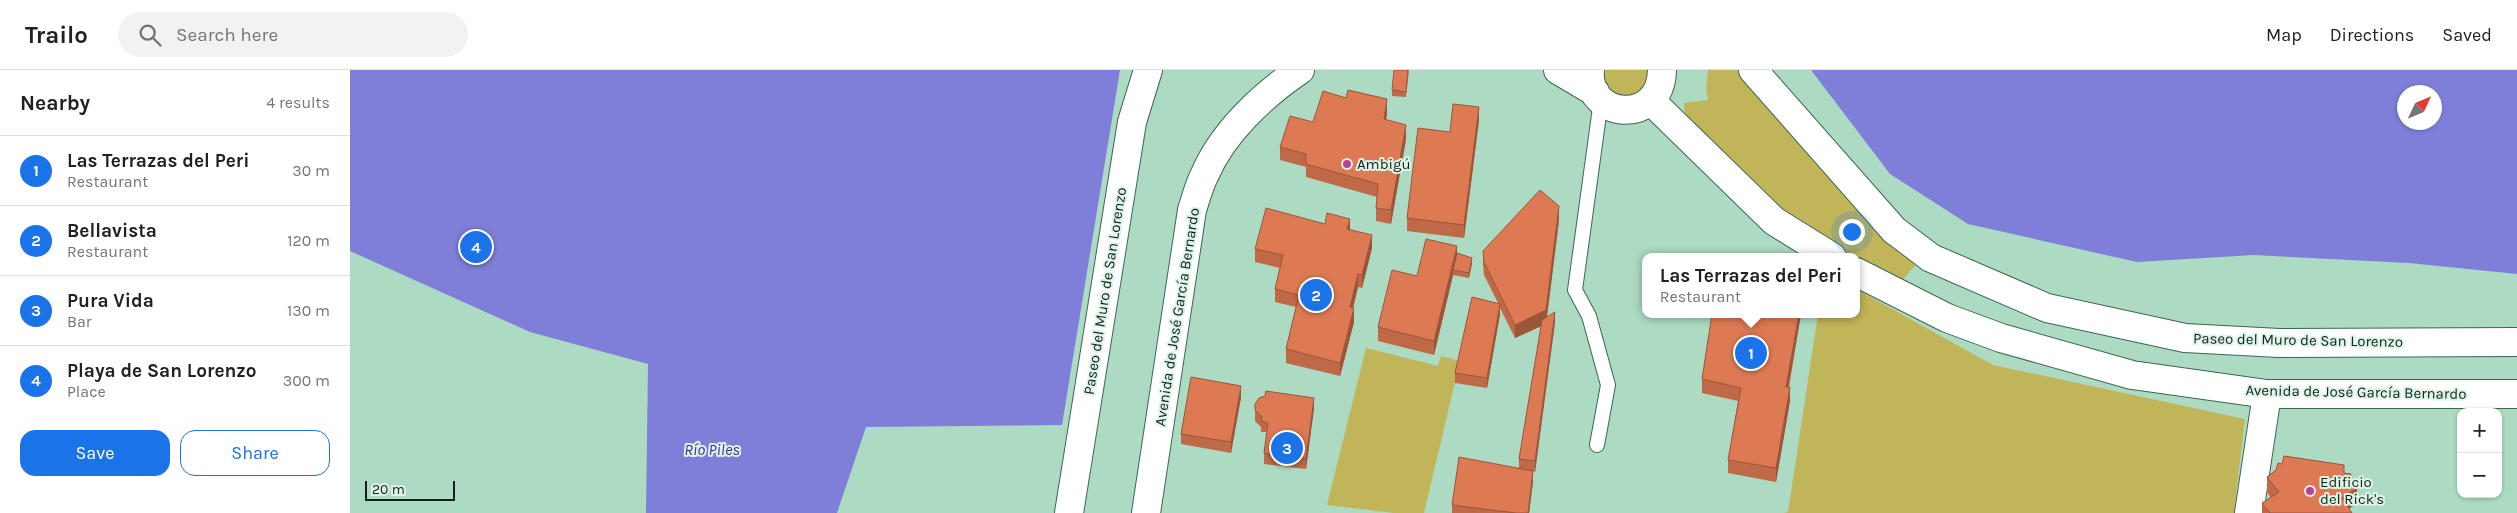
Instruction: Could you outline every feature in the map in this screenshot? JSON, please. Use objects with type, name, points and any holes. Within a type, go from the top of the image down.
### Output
[{"type":"street","name":"Paseo del Muro de San Lorenzo","points":[[1070,513],[1132,122],[1148,70]]},
{"type":"street","name":"Avenida de José García Bernardo","points":[[1146,513],[1192,210],[1205,173],[1223,143],[1253,108],[1300,70]]},
{"type":"street","points":[[1558,70],[1596,88],[1620,110],[1631,110],[1651,101],[1658,92],[1662,81],[1662,70]]},
{"type":"street","name":"Paseo del Muro de San Lorenzo","points":[[1754,70],[1894,230],[1931,258],[2047,308],[2185,338],[2279,343],[2517,342]]},
{"type":"street","points":[[1651,101],[1774,221],[1826,253]]},
{"type":"street","name":"Avenida de José García Bernardo","points":[[1860,274],[1947,318],[2000,338],[2132,375],[2267,394],[2517,394]]},
{"type":"street","points":[[2249,513],[2267,394]]},
{"type":"lane","points":[[1596,88],[1574,290],[1589,316],[1608,385],[1597,445]]},
{"type":"shaded area","points":[[1590,70],[1662,70],[1621,110]]},
{"type":"shaded area","points":[[1708,70],[1738,70],[1883,240],[1918,262],[1900,283],[1860,261],[1860,253],[1846,253],[1770,202],[1685,116],[1684,103],[1708,100],[1706,90]]},
{"type":"shaded area","points":[[1860,291],[1993,365],[2245,419],[2234,513],[1784,513],[1788,512],[1817,318],[1860,318]]},
{"type":"shaded area","points":[[1366,348],[1438,366],[1441,356],[1460,361],[1424,513],[1394,513],[1327,505]]},
{"type":"water","name":"Río Piles","points":[[350,70],[1120,70],[1062,425],[866,427],[837,513],[646,513],[648,364],[530,332],[350,251]]},
{"type":"water","points":[[1811,70],[2517,70],[2517,274],[2409,263],[2254,255],[2137,262],[1968,224],[1890,174]]},
{"type":"building","points":[[1394,70],[1408,70],[1406,92],[1392,90]]},
{"type":"building","name":"Ambigú","points":[[1348,90],[1387,99],[1384,119],[1406,125],[1391,210],[1376,208],[1378,184],[1306,164],[1306,154],[1280,147],[1290,116],[1313,122],[1323,91],[1346,98]]},
{"type":"building","points":[[1453,104],[1479,107],[1464,225],[1407,218],[1418,128],[1450,132]]},
{"type":"building","points":[[1540,190],[1559,206],[1546,310],[1515,325],[1484,262],[1483,251]]},
{"type":"building","points":[[1266,208],[1325,224],[1327,213],[1350,219],[1347,229],[1372,235],[1362,275],[1358,274],[1350,307],[1354,308],[1340,363],[1286,349],[1299,295],[1275,289],[1283,255],[1255,249]]},
{"type":"building","points":[[1426,239],[1457,246],[1434,341],[1378,327],[1392,270],[1417,276]]},
{"type":"building","points":[[1457,253],[1472,258],[1469,273],[1453,270]]},
{"type":"building","points":[[1472,297],[1500,304],[1487,378],[1455,373]]},
{"type":"building","points":[[1555,312],[1535,461],[1519,459],[1542,320]]},
{"type":"building","points":[[1711,318],[1798,318],[1786,387],[1790,387],[1776,468],[1728,460],[1741,388],[1702,379]]},
{"type":"building","points":[[1191,377],[1241,386],[1231,442],[1181,434]]},
{"type":"building","points":[[1266,391],[1314,398],[1306,459],[1264,453],[1268,423],[1261,421],[1262,417],[1255,410],[1255,404],[1259,398],[1265,396]]},
{"type":"building","name":"Edificio del Rick's","points":[[2284,456],[2344,465],[2344,473],[2351,474],[2350,479],[2357,488],[2342,498],[2352,513],[2270,513],[2262,503],[2279,492],[2267,477],[2276,470],[2278,463],[2282,464]]},
{"type":"building","points":[[1459,457],[1533,471],[1528,513],[1452,505]]},
{"type":"place","name":"Ambigú","points":[[1347,164]]},
{"type":"place","name":"Playa de San Lorenzo","points":[[476,247]]},
{"type":"place","name":"Bellavista","points":[[1316,295]]},
{"type":"place","name":"Las Terrazas del Peri","points":[[1751,353]]},
{"type":"place","name":"Pura Vida","points":[[1287,448]]},
{"type":"place","name":"Edificio del Rick's","points":[[2310,491]]}]
